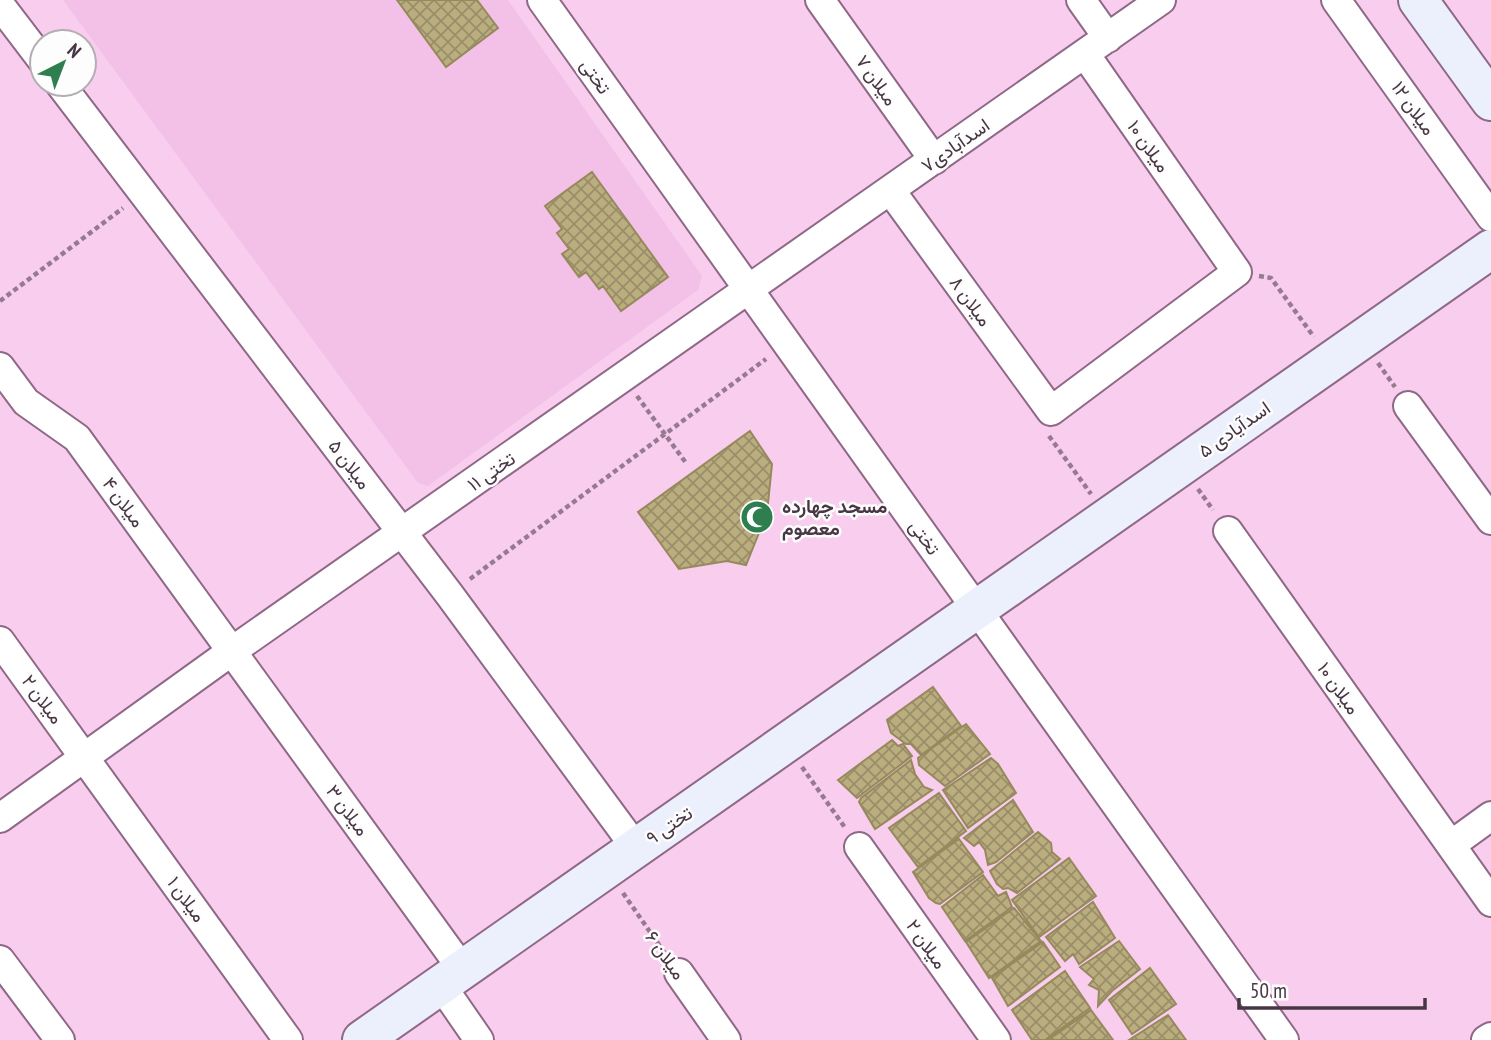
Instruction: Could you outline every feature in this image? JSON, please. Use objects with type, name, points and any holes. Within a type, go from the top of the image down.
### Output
[{"type":"street","name":"تختی","points":[[542,0],[1284,1040]]},
{"type":"street","name":"میلان ۷","points":[[820,0],[934,160]]},
{"type":"street","points":[[1081,0],[1108,38]]},
{"type":"street","name":"اسدآبادی۷","points":[[749,290],[1161,0]]},
{"type":"street","name":"میلان ۱۲","points":[[1336,0],[1491,217]]},
{"type":"street","points":[[1418,0],[1491,101]]},
{"type":"street","points":[[0,5],[28,42]]},
{"type":"street","name":"میلان ۱۰","points":[[1085,54],[1237,272]]},
{"type":"street","name":"میلان ۵","points":[[71,98],[449,594],[621,859]]},
{"type":"street","name":"میلان ۸","points":[[891,191],[1051,411]]},
{"type":"street","name":"اسدآیادی ۵","points":[[977,609],[1491,249]]},
{"type":"street","points":[[1051,411],[1237,272]]},
{"type":"street","name":"تختی ۱۱","points":[[0,818],[233,651],[749,290]]},
{"type":"street","name":"میلان ۴","points":[[0,367],[26,402],[77,438],[233,651]]},
{"type":"street","points":[[1409,406],[1491,520]]},
{"type":"street","name":"میلان ۱۰","points":[[1228,531],[1491,902]]},
{"type":"street","name":"تختی ۹","points":[[362,1040],[977,609]]},
{"type":"street","name":"میلان ۲","points":[[0,641],[86,757]]},
{"type":"street","name":"میلان ۳","points":[[233,651],[452,977]]},
{"type":"street","name":"میلان ۱","points":[[86,757],[288,1040]]},
{"type":"street","points":[[1451,845],[1491,817]]},
{"type":"street","name":"میلان ۲","points":[[859,847],[996,1040]]},
{"type":"street","points":[[0,960],[60,1040]]},
{"type":"street","name":"میلان ۶","points":[[679,973],[726,1040]]},
{"type":"street","points":[[452,977],[479,1040]]},
{"type":"street","points":[[1486,1040],[1491,1037]]},
{"type":"path","points":[[0,301],[144,193]]},
{"type":"path","points":[[1237,272],[1271,278],[1409,406]]},
{"type":"path","points":[[449,594],[787,343]]},
{"type":"path","points":[[625,378],[685,463]]},
{"type":"path","points":[[1051,411],[1048,434],[1107,518]]},
{"type":"path","points":[[1182,465],[1228,531]]},
{"type":"path","points":[[785,744],[859,847]]},
{"type":"path","name":"میلان ۶","points":[[621,859],[679,973]]},
{"type":"shaded area","points":[[63,0],[508,0],[702,276],[698,290],[428,486],[418,483],[98,48],[98,28],[84,28]]},
{"type":"building","points":[[397,0],[477,0],[498,28],[446,67]]},
{"type":"building","points":[[592,172],[668,277],[621,311],[603,286],[599,289],[586,272],[579,277],[562,254],[569,249],[557,233],[562,229],[545,206]]},
{"type":"building","points":[[750,431],[772,464],[767,513],[746,565],[727,561],[679,569],[638,512]]},
{"type":"building","points":[[933,687],[961,726],[921,755],[911,744],[906,744],[891,733],[887,720]]},
{"type":"building","points":[[966,724],[990,754],[945,786],[919,765],[918,758]]},
{"type":"building","points":[[892,740],[898,746],[903,744],[912,756],[857,798],[838,780]]},
{"type":"building","points":[[991,758],[998,764],[1016,793],[968,828],[943,790]]},
{"type":"building","points":[[911,760],[915,774],[924,787],[932,790],[875,829],[859,802],[861,798]]},
{"type":"building","points":[[939,793],[966,831],[918,867],[889,828]]},
{"type":"building","points":[[1013,800],[1033,832],[996,862],[988,865],[985,850],[979,842],[974,846],[964,838]]},
{"type":"building","points":[[1038,832],[1051,843],[1052,852],[1060,859],[1017,893],[1008,888],[1003,889],[990,871]]},
{"type":"building","points":[[959,839],[983,872],[940,904],[936,903],[929,898],[913,872]]},
{"type":"building","points":[[1069,858],[1096,896],[1039,937],[1012,900]]},
{"type":"building","points":[[983,875],[998,896],[1006,892],[1012,907],[965,941],[942,907]]},
{"type":"building","points":[[1093,902],[1115,938],[1079,964],[1073,954],[1065,961],[1046,937]]},
{"type":"building","points":[[1014,908],[1041,941],[989,978],[966,942]]},
{"type":"building","points":[[1119,941],[1140,969],[1098,1006],[1099,990],[1089,985],[1094,979],[1080,967]]},
{"type":"building","points":[[1043,942],[1060,967],[1008,1006],[992,978]]},
{"type":"building","points":[[1150,968],[1176,1004],[1132,1034],[1109,1000]]},
{"type":"building","points":[[1065,971],[1090,1008],[1045,1040],[1032,1040],[1012,1010]]},
{"type":"building","points":[[1091,1010],[1113,1040],[1048,1040]]},
{"type":"building","points":[[1168,1015],[1186,1040],[1129,1040]]},
{"type":"place","name":"مسجد چهارده معصوم","points":[[757,517]]}]
